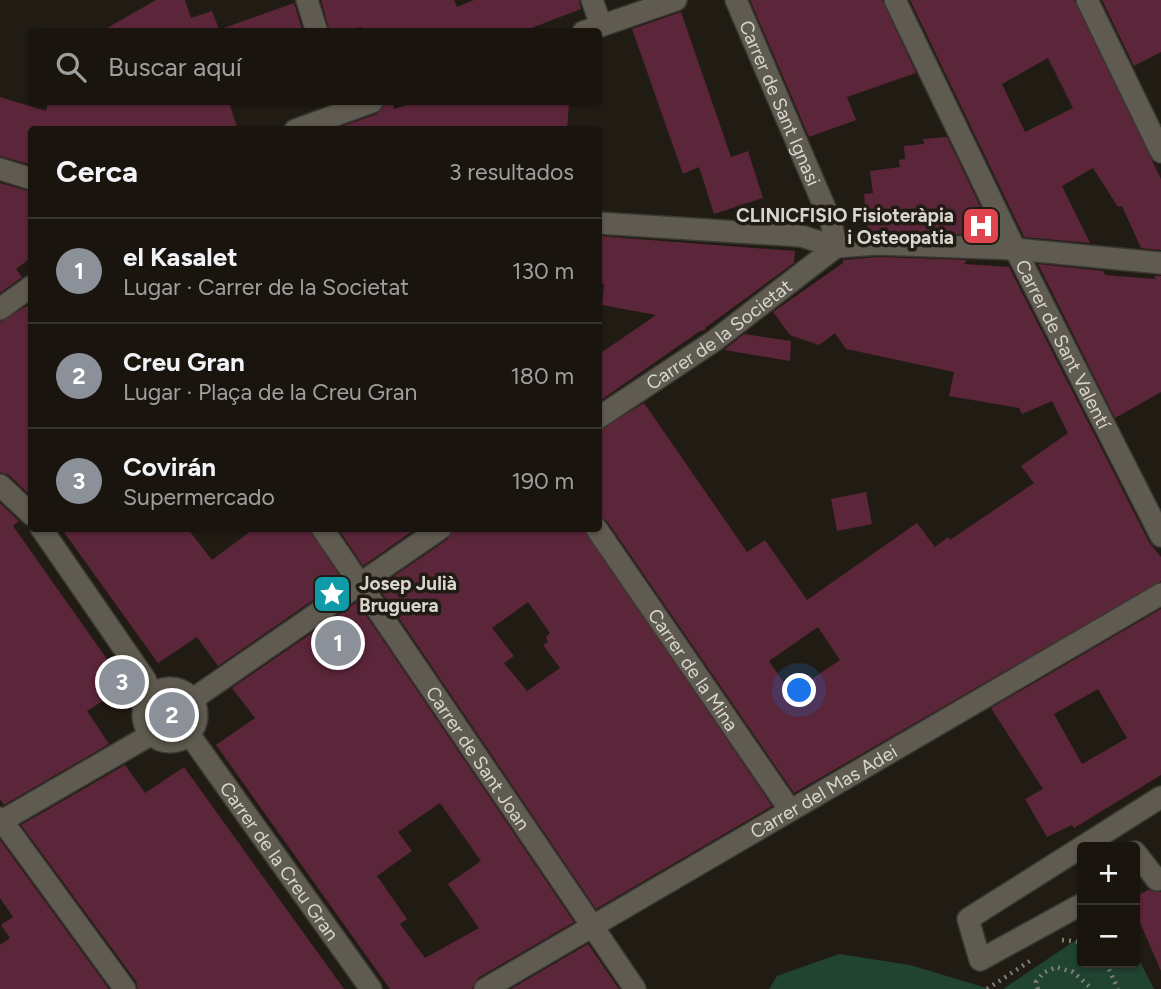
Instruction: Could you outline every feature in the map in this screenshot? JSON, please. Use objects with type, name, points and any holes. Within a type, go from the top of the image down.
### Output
[{"type":"street","points":[[307,0],[316,28]]},
{"type":"street","points":[[592,0],[592,28],[676,0]]},
{"type":"street","name":"Carrer de Sant Ignasi","points":[[736,0],[831,222],[836,247]]},
{"type":"street","name":"Carrer de Sant Valentí","points":[[895,0],[1015,249],[1161,536]]},
{"type":"street","points":[[1087,0],[1161,152]]},
{"type":"street","points":[[306,126],[364,105]]},
{"type":"street","points":[[0,169],[28,178]]},
{"type":"street","points":[[602,223],[801,236],[836,247],[877,244],[1015,249],[1161,263]]},
{"type":"street","name":"Carrer de la Societat","points":[[602,415],[714,341],[836,247]]},
{"type":"street","points":[[0,309],[28,289]]},
{"type":"street","points":[[0,485],[28,511]]},
{"type":"street","points":[[44,532],[145,679],[152,695]]},
{"type":"street","name":"Carrer de Sant Joan","points":[[325,532],[635,989]]},
{"type":"street","points":[[193,699],[435,532]]},
{"type":"street","name":"Carrer de la Mina","points":[[599,532],[790,810]]},
{"type":"street","name":"Carrer del Mas Adei","points":[[485,989],[1161,594]]},
{"type":"street","points":[[173,688],[193,699],[197,714],[190,734],[178,741],[166,741],[152,734],[144,715],[152,695],[159,690],[173,688]]},
{"type":"street","points":[[125,989],[1,820],[152,734]]},
{"type":"street","name":"Carrer de la Creu Gran","points":[[190,734],[370,989]]},
{"type":"street","points":[[1088,842],[1161,797]]},
{"type":"street","points":[[1115,825],[1127,842]]},
{"type":"street","points":[[1077,849],[968,919],[980,960],[1080,905]]},
{"type":"street","points":[[1140,858],[1157,880],[1161,878]]},
{"type":"path","points":[[1062,939],[1077,941]]},
{"type":"path","points":[[1038,989],[1036,982],[1043,973],[1056,967],[1073,972],[1092,989]]},
{"type":"path","points":[[1108,968],[1118,989]]},
{"type":"green space","points":[[1077,939],[1077,968],[1140,968],[1140,962],[1154,989],[1003,989]]},
{"type":"green space","points":[[839,954],[910,965],[990,989],[769,989],[777,976]]},
{"type":"building","points":[[156,0],[185,0],[191,18],[212,11],[218,28],[107,28]]},
{"type":"building","points":[[321,0],[454,0],[457,7],[474,0],[579,0],[581,9],[531,28],[329,28]]},
{"type":"building","points":[[750,0],[882,0],[916,73],[847,97],[856,120],[809,137]]},
{"type":"building","points":[[910,0],[1074,0],[1161,179],[1161,250],[1141,248],[1122,206],[1118,207],[1093,168],[1062,186],[1090,243],[1024,237]],"holes":[[[1048,58],[1073,108],[1025,132],[1002,84]]]},
{"type":"building","points":[[1102,0],[1161,0],[1161,52],[1134,66]]},
{"type":"building","points":[[294,3],[302,28],[224,28]]},
{"type":"building","points":[[681,12],[731,157],[748,151],[763,198],[714,214],[699,167],[683,174],[632,29]]},
{"type":"building","points":[[0,97],[46,111],[47,105],[230,105],[237,126],[28,126],[28,164],[0,156]]},
{"type":"building","points":[[383,105],[393,105],[394,109],[407,105],[569,105],[567,126],[343,126],[377,114]]},
{"type":"building","points":[[947,137],[992,231],[988,235],[868,232],[864,194],[873,193],[870,171],[900,167],[899,160],[905,159],[904,146],[924,144],[923,139]]},
{"type":"building","points":[[0,183],[28,191],[28,260],[16,269],[22,277],[0,293]]},
{"type":"building","points":[[602,236],[795,251],[794,263],[705,328],[706,330],[700,331],[602,399],[602,352],[656,315],[602,305]]},
{"type":"building","points":[[878,257],[967,260],[964,264],[1009,267],[1149,542],[1161,557],[1161,581],[794,793],[607,521],[602,518],[602,429],[644,403],[747,552],[765,540],[807,600],[917,523],[935,547],[948,537],[950,540],[1034,483],[1021,466],[1068,433],[1052,401],[1022,414],[1019,408],[949,396],[954,372],[846,349],[835,333],[819,345],[790,335],[773,312],[843,263],[843,260]],"holes":[[[818,627],[840,660],[791,693],[769,661]]]},
{"type":"building","points":[[1038,264],[1103,271],[1105,275],[1156,279],[1154,276],[1161,276],[1161,392],[1115,418]]},
{"type":"building","points":[[28,305],[28,493],[9,475],[0,472],[0,322]]},
{"type":"building","points":[[744,334],[791,341],[790,361],[724,350]]},
{"type":"building","points":[[866,492],[872,524],[837,531],[831,499]]},
{"type":"building","points":[[0,503],[19,521],[13,526],[126,686],[87,711],[109,744],[4,805],[0,799]]},
{"type":"building","points":[[64,532],[190,532],[212,560],[250,532],[312,532],[342,580],[218,666],[197,637],[158,663]]},
{"type":"building","points":[[341,532],[411,532],[363,566]]},
{"type":"building","points":[[452,532],[586,532],[772,806],[596,909],[378,587],[448,539]],"holes":[[[528,602],[550,633],[546,637],[548,642],[543,645],[560,668],[527,691],[504,663],[514,656],[492,628]]]},
{"type":"building","points":[[357,602],[574,922],[478,978],[472,989],[390,989],[216,745],[255,718],[232,688]],"holes":[[[440,803],[481,861],[448,884],[479,928],[425,958],[400,924],[407,919],[377,876],[412,851],[398,832]]]},
{"type":"building","points":[[1161,609],[1161,775],[1074,828],[1072,825],[1047,837],[1025,799],[1043,789],[991,708]],"holes":[[[1098,689],[1127,738],[1082,764],[1054,714]]]},
{"type":"building","points":[[125,765],[145,793],[184,767],[344,989],[138,989],[136,981],[21,825]]},
{"type":"building","points":[[0,840],[109,989],[0,989],[0,945],[10,938],[1,925],[13,917],[0,898]]},
{"type":"building","points":[[1148,890],[1161,892],[1161,971],[1140,923],[1140,894]]},
{"type":"building","points":[[588,944],[619,989],[511,989]]},
{"type":"place","name":"CLINICFISIO Fisioteràpia i Osteopatia","points":[[981,226]]},
{"type":"place","name":"Josep Julià Bruguera","points":[[332,594]]},
{"type":"place","name":"el Kasalet","points":[[338,643]]},
{"type":"place","name":"Covirán","points":[[122,682]]},
{"type":"place","name":"Creu Gran","points":[[172,715]]}]
